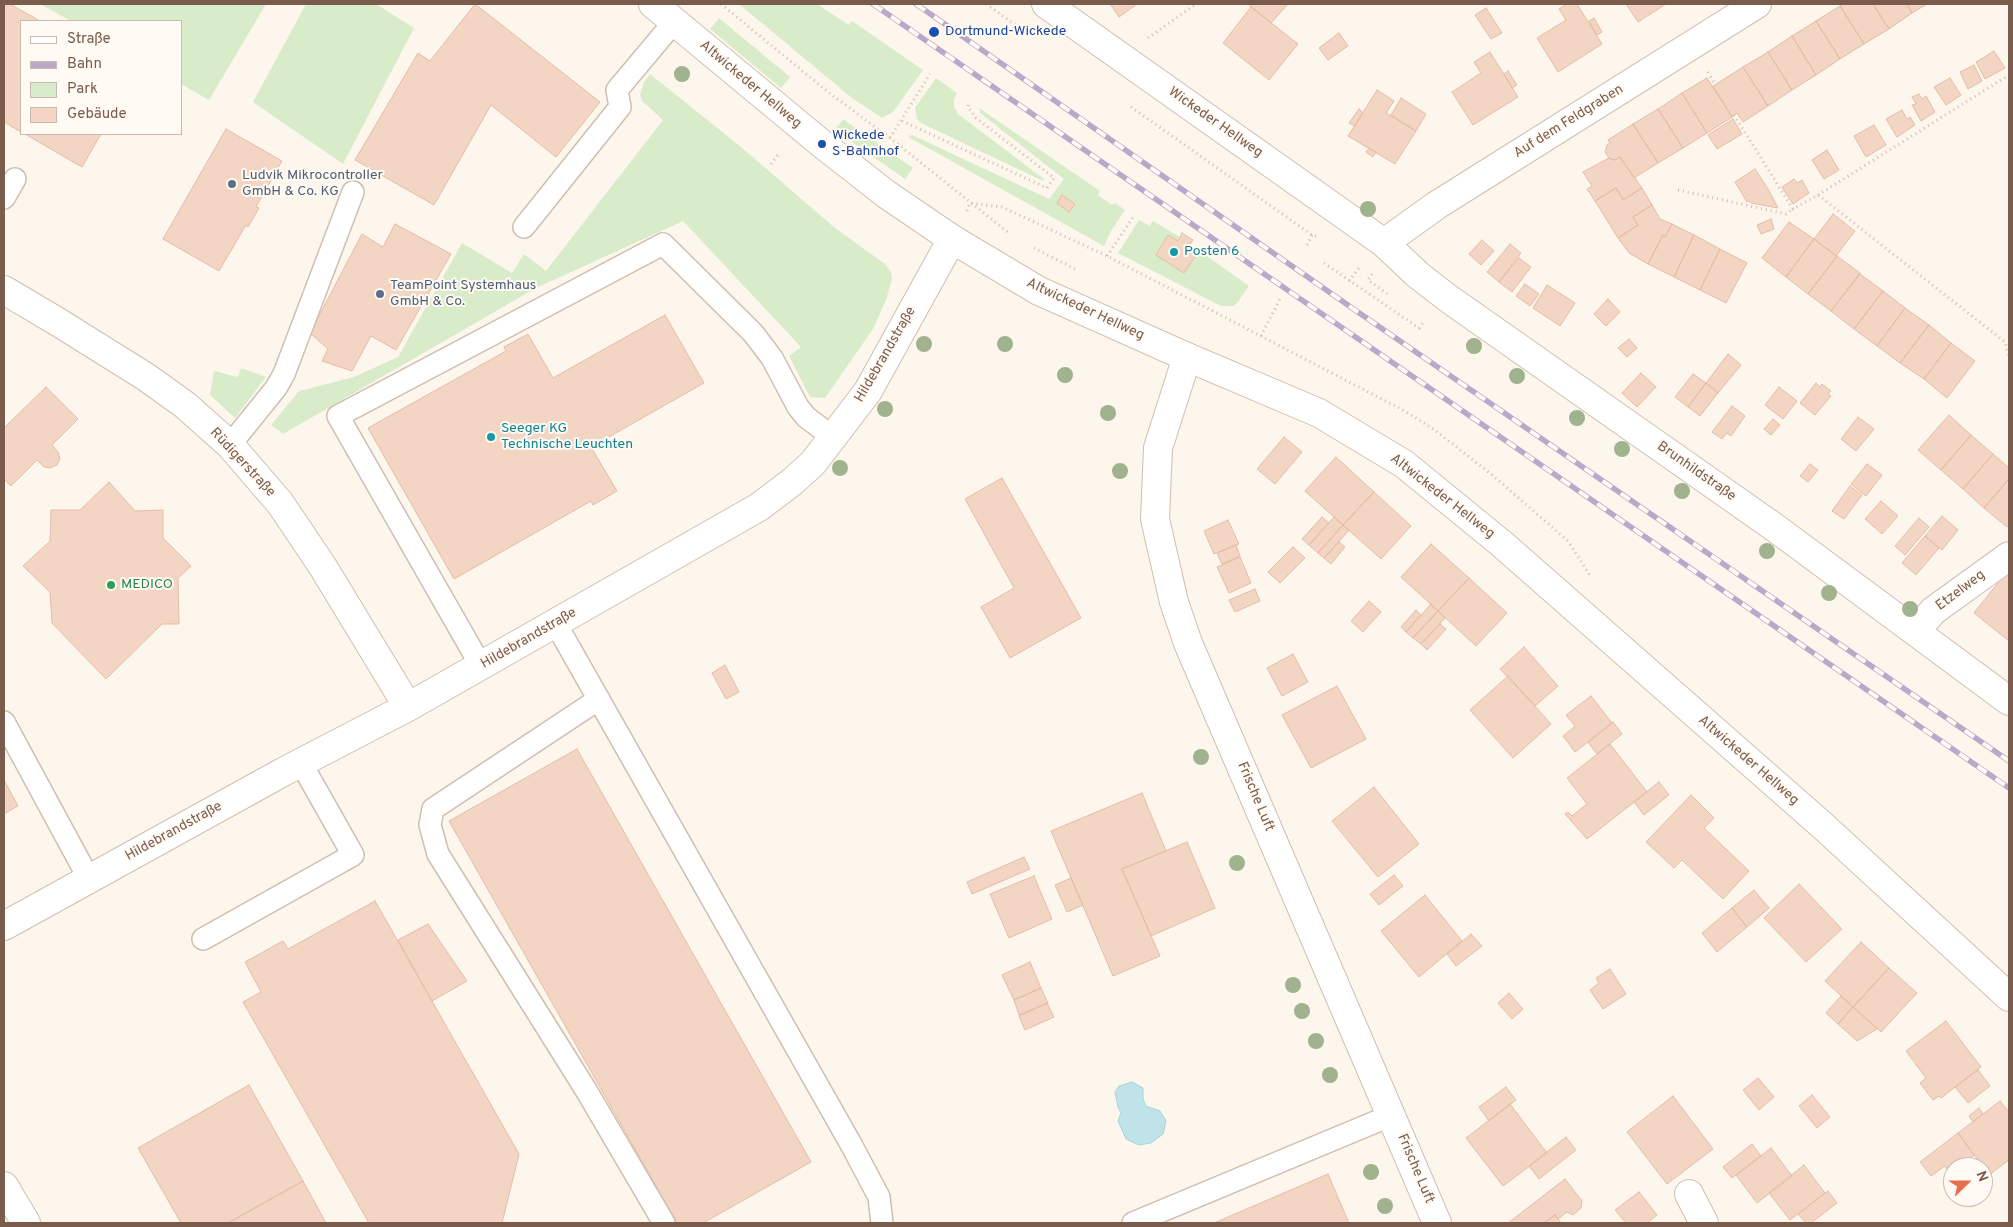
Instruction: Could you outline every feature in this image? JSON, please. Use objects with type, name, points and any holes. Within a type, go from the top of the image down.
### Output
[{"type":"street","name":"Altwickeder Hellweg","points":[[653,4],[822,144],[886,194],[952,239],[1039,290],[1187,357],[1319,413],[1404,464],[1502,544],[1808,814],[2009,997]]},
{"type":"street","name":"Wickeder Hellweg","points":[[1046,4],[1384,243]]},
{"type":"street","name":"Auf dem Feldgraben","points":[[1384,243],[1437,205],[1757,4]]},
{"type":"street","name":"Hildebrandstraße","points":[[4,926],[301,763],[408,707],[760,507],[792,482],[813,462],[834,438],[868,391],[952,239]]},
{"type":"street","name":"Brunhildstraße","points":[[1384,243],[1418,275],[1448,299],[1622,420],[1916,631],[1959,666],[2009,701]]},
{"type":"street","name":"Rüdigerstraße","points":[[4,290],[146,377],[185,405],[230,445],[285,511],[323,567],[408,707]]},
{"type":"street","name":"Frische Luft","points":[[1187,357],[1158,448],[1155,519],[1174,602],[1192,652],[1437,1223]]},
{"type":"street","name":"Etzelweg","points":[[1916,631],[1933,611],[2009,556]]},
{"type":"street","points":[[4,1186],[26,1223]]},
{"type":"street","points":[[1689,1194],[1704,1223]]},
{"type":"lane","points":[[524,227],[620,107],[617,90],[674,22]]},
{"type":"lane","points":[[4,198],[15,179]]},
{"type":"lane","points":[[230,445],[276,388],[284,374],[353,192]]},
{"type":"lane","points":[[481,666],[338,416],[663,244],[753,333],[772,358],[798,407],[806,417],[834,438]]},
{"type":"lane","points":[[556,624],[861,1163],[879,1197],[882,1223]]},
{"type":"lane","points":[[600,699],[433,810],[430,825],[438,854],[586,1090],[664,1223]]},
{"type":"lane","points":[[4,722],[89,879]]},
{"type":"lane","points":[[203,939],[353,855],[301,763]]},
{"type":"lane","points":[[1133,1223],[1392,1115]]},
{"type":"path","points":[[721,4],[828,92],[890,138],[1016,238]]},
{"type":"path","points":[[986,4],[1036,39]]},
{"type":"path","points":[[1122,58],[1196,4]]},
{"type":"path","points":[[890,138],[902,121],[916,93],[930,74]]},
{"type":"path","points":[[1678,190],[1786,214],[2009,75]]},
{"type":"path","points":[[902,121],[1047,188],[1054,178],[976,118],[968,107],[969,101]]},
{"type":"path","points":[[1126,103],[1312,235],[1307,245]]},
{"type":"path","points":[[1734,115],[1793,209]]},
{"type":"path","points":[[771,164],[781,151]]},
{"type":"path","points":[[1818,195],[2005,342],[2009,357]]},
{"type":"path","points":[[970,203],[1002,206],[1107,256],[1401,409],[1432,428],[1491,474],[1568,541]]},
{"type":"path","points":[[1107,256],[1134,216]]},
{"type":"path","points":[[1384,243],[1378,264],[1368,280],[1392,297]]},
{"type":"path","points":[[1033,247],[1076,270]]},
{"type":"path","points":[[1324,263],[1419,328],[1425,319]]},
{"type":"path","points":[[1349,281],[1361,265]]},
{"type":"path","points":[[1261,336],[1280,299]]},
{"type":"green space","points":[[40,4],[266,4],[209,100],[182,85],[182,20],[69,20]]},
{"type":"green space","points":[[306,4],[376,4],[414,28],[343,164],[253,102]]},
{"type":"green space","points":[[739,4],[817,4],[849,25],[852,21],[923,70],[893,112],[882,118],[852,98]]},
{"type":"green space","points":[[719,18],[790,77],[781,88],[710,29]]},
{"type":"green space","points":[[650,74],[741,147],[835,228],[885,264],[891,272],[892,279],[886,300],[873,329],[825,398],[810,397],[789,356],[801,347],[683,221],[536,288],[283,434],[271,425],[299,391],[354,377],[398,357],[462,243],[512,273],[524,254],[546,271],[663,120],[642,101],[640,94],[644,82]]},
{"type":"green space","points":[[936,78],[957,93],[954,99],[954,107],[958,114],[1044,179],[1043,181],[921,123],[917,119],[915,108]]},
{"type":"green space","points":[[979,108],[1100,191],[1098,195],[1112,205],[1115,203],[1125,210],[1111,231],[1104,246],[909,136],[912,135],[1049,199],[1064,179],[980,113]]},
{"type":"green space","points":[[843,119],[913,168],[905,179],[835,130]]},
{"type":"green space","points":[[1139,220],[1150,226],[1153,221],[1180,237],[1178,241],[1168,235],[1156,254],[1184,273],[1187,249],[1190,244],[1249,286],[1237,303],[1233,306],[1221,306],[1118,253]]},
{"type":"green space","points":[[241,368],[266,377],[235,418],[210,395],[214,371],[238,377]]},
{"type":"water","points":[[1132,1082],[1143,1088],[1143,1099],[1146,1106],[1160,1111],[1166,1121],[1163,1134],[1151,1143],[1139,1145],[1126,1139],[1118,1121],[1121,1113],[1115,1092],[1119,1086]]},
{"type":"building","points":[[4,4],[10,4],[38,20],[20,20],[20,131],[4,122]]},
{"type":"building","points":[[475,4],[600,102],[556,157],[491,105],[434,205],[355,160],[418,53],[430,61]]},
{"type":"building","points":[[1110,4],[1137,4],[1119,17]]},
{"type":"building","points":[[1248,4],[1288,4],[1271,23]]},
{"type":"building","points":[[1567,4],[1577,4],[1602,44],[1558,72],[1537,38],[1566,20],[1559,9]]},
{"type":"building","points":[[1626,4],[1666,4],[1638,22]]},
{"type":"building","points":[[1843,4],[1873,4],[1889,29],[1864,44],[1840,6]]},
{"type":"building","points":[[1873,4],[1907,4],[1912,13],[1889,29]]},
{"type":"building","points":[[1907,4],[1927,4],[1912,13]]},
{"type":"building","points":[[1840,6],[1864,44],[1840,59],[1816,21]]},
{"type":"building","points":[[1251,7],[1298,44],[1269,80],[1223,43]]},
{"type":"building","points":[[1486,8],[1502,33],[1491,39],[1475,15]]},
{"type":"building","points":[[1594,18],[1602,32],[1597,35],[1589,21]]},
{"type":"building","points":[[1816,21],[1840,59],[1816,75],[1792,36]]},
{"type":"building","points":[[1339,33],[1348,46],[1328,60],[1319,48]]},
{"type":"building","points":[[1792,36],[1816,75],[1792,90],[1768,52]]},
{"type":"building","points":[[1994,51],[2005,68],[1985,79],[1976,62]]},
{"type":"building","points":[[1490,52],[1518,97],[1473,125],[1452,92],[1481,73],[1474,62]]},
{"type":"building","points":[[1768,52],[1792,90],[1768,106],[1743,67]]},
{"type":"building","points":[[1974,65],[1982,81],[1968,89],[1960,72]]},
{"type":"building","points":[[1743,67],[1768,106],[1743,122],[1737,113],[1732,117],[1713,86]]},
{"type":"building","points":[[1508,71],[1517,85],[1512,88],[1504,74]]},
{"type":"building","points":[[1707,78],[1732,117],[1707,133],[1682,93]]},
{"type":"building","points":[[1950,78],[1961,95],[1946,105],[1934,87]]},
{"type":"building","points":[[1377,90],[1394,101],[1386,113],[1416,131],[1395,164],[1348,136]]},
{"type":"building","points":[[1682,93],[1707,133],[1683,148],[1658,109]]},
{"type":"building","points":[[1919,94],[1922,99],[1926,96],[1935,112],[1921,121],[1912,105],[1916,104],[1912,97]]},
{"type":"building","points":[[1401,98],[1426,114],[1416,131],[1391,115]]},
{"type":"building","points":[[1359,109],[1363,113],[1355,126],[1349,123]]},
{"type":"building","points":[[1658,109],[1683,148],[1658,163],[1633,124]]},
{"type":"building","points":[[1902,110],[1907,119],[1910,117],[1915,125],[1897,137],[1886,119]]},
{"type":"building","points":[[1733,119],[1742,134],[1717,149],[1708,135]]},
{"type":"building","points":[[1633,124],[1658,163],[1634,178],[1620,157],[1615,160],[1609,158],[1605,152],[1607,145],[1610,143],[1608,140]]},
{"type":"building","points":[[1874,125],[1886,145],[1866,157],[1854,136]]},
{"type":"building","name":"Ludvik Mikrocontroller GmbH & Co. KG","points":[[226,129],[282,161],[256,207],[259,208],[248,227],[246,225],[219,271],[163,239]]},
{"type":"building","points":[[27,135],[100,135],[82,167]]},
{"type":"building","points":[[1369,148],[1376,152],[1373,157],[1366,152]]},
{"type":"building","points":[[1827,150],[1839,170],[1824,179],[1812,160]]},
{"type":"building","points":[[1620,157],[1642,188],[1623,200],[1616,188],[1595,201],[1587,189],[1592,186],[1583,172],[1609,158],[1615,160]]},
{"type":"building","points":[[1755,169],[1778,208],[1747,202],[1735,182]]},
{"type":"building","points":[[1794,179],[1797,183],[1802,180],[1809,193],[1793,204],[1782,187]]},
{"type":"building","points":[[1616,188],[1623,200],[1642,188],[1652,205],[1633,217],[1638,225],[1618,238],[1595,201]]},
{"type":"building","points":[[1062,195],[1075,204],[1069,212],[1057,203]]},
{"type":"building","points":[[1652,205],[1660,219],[1672,224],[1665,237],[1663,235],[1648,264],[1629,253],[1618,238],[1638,225],[1633,217]]},
{"type":"building","points":[[1833,214],[1855,231],[1836,256],[1814,239]]},
{"type":"building","points":[[1771,219],[1774,229],[1761,234],[1757,225]]},
{"type":"building","points":[[1789,222],[1814,239],[1786,277],[1762,258]]},
{"type":"building","name":"TeamPoint Systemhaus GmbH & Co.","points":[[395,224],[451,254],[396,350],[371,336],[352,371],[322,361],[328,349],[310,333],[362,234],[383,247]]},
{"type":"building","points":[[1672,224],[1694,235],[1674,277],[1648,264],[1663,235],[1665,237]]},
{"type":"building","name":"Posten 6","points":[[1182,233],[1193,240],[1187,249],[1196,255],[1184,273],[1156,255],[1168,235],[1178,241]]},
{"type":"building","points":[[1694,235],[1720,249],[1700,290],[1674,277]]},
{"type":"building","points":[[1814,239],[1837,256],[1808,294],[1786,277]]},
{"type":"building","points":[[1482,240],[1494,251],[1481,265],[1469,254]]},
{"type":"building","points":[[1510,244],[1521,253],[1499,282],[1487,272]]},
{"type":"building","points":[[1720,249],[1747,263],[1726,303],[1700,290]]},
{"type":"building","points":[[1837,256],[1860,273],[1831,311],[1808,294]]},
{"type":"building","points":[[1519,258],[1531,267],[1512,292],[1499,282]]},
{"type":"building","points":[[1860,274],[1883,291],[1854,329],[1831,311]]},
{"type":"building","points":[[1525,284],[1539,294],[1530,306],[1516,296]]},
{"type":"building","points":[[1547,285],[1575,303],[1560,326],[1533,308]]},
{"type":"building","points":[[1883,291],[1905,308],[1877,346],[1854,329]]},
{"type":"building","points":[[1608,299],[1620,312],[1606,326],[1594,314]]},
{"type":"building","points":[[1905,308],[1929,325],[1900,363],[1877,346]]},
{"type":"building","name":"Seeger KG Technische Leuchten","points":[[665,315],[704,383],[591,447],[617,491],[593,505],[591,501],[454,579],[368,428],[506,351],[504,347],[528,334],[553,378]]},
{"type":"building","points":[[1929,325],[1951,343],[1924,379],[1900,363]]},
{"type":"building","points":[[1629,339],[1637,348],[1627,357],[1618,348]]},
{"type":"building","points":[[1951,343],[1975,361],[1947,398],[1924,379]]},
{"type":"building","points":[[1728,354],[1741,365],[1718,393],[1706,383]]},
{"type":"building","points":[[1641,373],[1656,387],[1637,407],[1622,393]]},
{"type":"building","points":[[1693,374],[1706,383],[1688,407],[1675,397]]},
{"type":"building","points":[[1706,383],[1718,393],[1700,416],[1688,407]]},
{"type":"building","points":[[1816,383],[1820,387],[1822,384],[1831,391],[1828,394],[1831,396],[1815,415],[1800,403]]},
{"type":"building","points":[[46,387],[78,419],[52,445],[58,452],[60,459],[57,465],[50,468],[44,467],[37,460],[11,486],[4,479],[4,428]]},
{"type":"building","points":[[1779,387],[1797,401],[1783,419],[1765,405]]},
{"type":"building","points":[[1732,406],[1745,416],[1731,436],[1727,433],[1722,439],[1712,432]]},
{"type":"building","points":[[1949,415],[1971,435],[1941,470],[1918,450]]},
{"type":"building","points":[[1858,417],[1874,429],[1856,451],[1841,439]]},
{"type":"building","points":[[1773,419],[1780,425],[1771,435],[1764,429]]},
{"type":"building","points":[[1971,435],[1993,454],[1963,489],[1941,470]]},
{"type":"building","points":[[1284,437],[1302,452],[1275,484],[1257,469]]},
{"type":"building","points":[[1993,454],[2009,468],[2009,479],[1984,508],[1963,489]]},
{"type":"building","points":[[1336,457],[1374,492],[1343,525],[1305,491]]},
{"type":"building","points":[[1810,464],[1818,470],[1808,482],[1800,476]]},
{"type":"building","points":[[1867,464],[1882,475],[1866,496],[1851,484]]},
{"type":"building","points":[[1002,478],[1081,618],[1010,658],[981,607],[1014,588],[965,499]]},
{"type":"building","points":[[2009,479],[2009,525],[2007,527],[1984,508]]},
{"type":"building","name":"MEDICO","points":[[109,482],[135,511],[163,510],[163,538],[191,566],[178,578],[179,624],[162,624],[106,679],[52,623],[50,592],[23,566],[50,541],[51,510],[80,510]]},
{"type":"building","points":[[1850,486],[1862,495],[1844,519],[1832,511]]},
{"type":"building","points":[[1374,492],[1411,526],[1381,559],[1343,525]]},
{"type":"building","points":[[1881,501],[1898,516],[1882,534],[1865,519]]},
{"type":"building","points":[[1942,516],[1958,530],[1942,550],[1925,536]]},
{"type":"building","points":[[1322,517],[1329,523],[1309,545],[1302,539]]},
{"type":"building","points":[[1334,517],[1343,525],[1318,553],[1309,545]]},
{"type":"building","points":[[1919,518],[1929,527],[1905,555],[1895,546]]},
{"type":"building","points":[[1228,520],[1239,544],[1214,554],[1204,531]]},
{"type":"building","points":[[1343,525],[1349,530],[1324,558],[1318,553]]},
{"type":"building","points":[[1925,536],[1939,548],[1916,575],[1902,563]]},
{"type":"building","points":[[1339,542],[1345,547],[1331,564],[1324,558]]},
{"type":"building","points":[[1431,544],[1469,578],[1438,611],[1401,577]]},
{"type":"building","points":[[1236,545],[1240,556],[1222,564],[1217,553]]},
{"type":"building","points":[[1293,547],[1305,558],[1280,583],[1268,572]]},
{"type":"building","points":[[1240,557],[1251,583],[1229,593],[1217,567]]},
{"type":"building","points":[[2009,569],[2009,641],[1974,613]]},
{"type":"building","points":[[1469,578],[1507,613],[1476,646],[1438,611]]},
{"type":"building","points":[[1255,589],[1260,601],[1235,612],[1229,600]]},
{"type":"building","points":[[1369,601],[1381,612],[1363,632],[1351,621]]},
{"type":"building","points":[[1431,604],[1438,611],[1413,638],[1406,632]]},
{"type":"building","points":[[1416,610],[1421,615],[1406,632],[1401,627]]},
{"type":"building","points":[[1438,611],[1445,618],[1421,644],[1413,638]]},
{"type":"building","points":[[1440,624],[1446,629],[1427,650],[1421,644]]},
{"type":"building","points":[[1524,647],[1558,686],[1535,706],[1500,669]]},
{"type":"building","points":[[1293,654],[1308,682],[1282,696],[1267,668]]},
{"type":"building","points":[[725,665],[739,692],[726,699],[712,673]]},
{"type":"building","points":[[1508,676],[1551,724],[1513,758],[1470,710]]},
{"type":"building","points":[[1337,686],[1366,739],[1311,768],[1282,715]]},
{"type":"building","points":[[1591,696],[1612,723],[1575,752],[1563,736],[1575,726],[1566,715]]},
{"type":"building","points":[[1613,722],[1622,734],[1597,754],[1588,742]]},
{"type":"building","points":[[1610,744],[1647,792],[1587,839],[1565,814],[1568,812],[1572,816],[1587,804],[1567,778]]},
{"type":"building","points":[[577,749],[811,1162],[703,1223],[677,1223],[449,821]]},
{"type":"building","points":[[4,780],[18,806],[4,814]]},
{"type":"building","points":[[1659,782],[1669,795],[1644,815],[1634,802]]},
{"type":"building","points":[[1374,787],[1419,844],[1378,877],[1332,821]]},
{"type":"building","points":[[1142,793],[1166,851],[1122,869],[1160,956],[1113,976],[1051,831]]},
{"type":"building","points":[[1691,795],[1714,818],[1704,828],[1749,871],[1723,899],[1682,860],[1674,868],[1646,842]]},
{"type":"building","points":[[1187,842],[1215,908],[1151,936],[1122,869]]},
{"type":"building","points":[[1024,857],[1030,869],[972,894],[967,882]]},
{"type":"building","points":[[1394,875],[1403,886],[1379,905],[1370,894]]},
{"type":"building","points":[[1034,876],[1052,919],[1009,938],[990,894]]},
{"type":"building","points":[[1071,878],[1083,905],[1067,912],[1055,885]]},
{"type":"building","points":[[1799,884],[1842,929],[1806,962],[1764,918]]},
{"type":"building","points":[[1754,890],[1769,908],[1747,927],[1732,908]]},
{"type":"building","points":[[1425,895],[1462,941],[1419,977],[1381,931]]},
{"type":"building","points":[[375,901],[519,1154],[502,1223],[369,1223],[243,1002],[261,992],[245,962],[283,941],[288,949]]},
{"type":"building","points":[[1732,908],[1747,927],[1717,952],[1702,933]]},
{"type":"building","points":[[428,924],[467,981],[432,1001],[398,940]]},
{"type":"building","points":[[1471,934],[1482,946],[1456,966],[1447,954]]},
{"type":"building","points":[[1861,942],[1889,968],[1853,1007],[1825,981]]},
{"type":"building","points":[[1030,962],[1041,988],[1014,1000],[1002,975]]},
{"type":"building","points":[[1889,968],[1917,993],[1881,1032],[1853,1007]]},
{"type":"building","points":[[1610,969],[1626,994],[1603,1009],[1590,990],[1599,983],[1596,978]]},
{"type":"building","points":[[1041,988],[1048,1003],[1019,1015],[1014,1000]]},
{"type":"building","points":[[1509,993],[1523,1009],[1512,1019],[1498,1003]]},
{"type":"building","points":[[1841,996],[1853,1007],[1838,1024],[1826,1013]]},
{"type":"building","points":[[1047,1003],[1054,1017],[1025,1030],[1019,1016]]},
{"type":"building","points":[[1853,1007],[1877,1029],[1857,1041],[1838,1024]]},
{"type":"building","points":[[1946,1021],[1981,1067],[1941,1098],[1939,1096],[1933,1100],[1920,1083],[1926,1078],[1906,1051]]},
{"type":"building","points":[[1978,1070],[1990,1086],[1968,1103],[1955,1087]]},
{"type":"building","points":[[1758,1078],[1774,1097],[1759,1110],[1743,1090]]},
{"type":"building","points":[[249,1085],[303,1181],[228,1223],[181,1223],[138,1148]]},
{"type":"building","points":[[1506,1087],[1516,1100],[1489,1121],[1479,1107]]},
{"type":"building","points":[[1812,1095],[1830,1117],[1817,1128],[1799,1106]]},
{"type":"building","points":[[1673,1096],[1713,1149],[1667,1184],[1627,1132]]},
{"type":"building","points":[[2000,1101],[2009,1112],[2009,1160],[1993,1172],[1993,1157],[1976,1157],[1958,1133]]},
{"type":"building","points":[[1510,1104],[1547,1153],[1503,1186],[1466,1138]]},
{"type":"building","points":[[1979,1108],[1983,1114],[1973,1122],[1969,1116]]},
{"type":"building","points":[[1958,1133],[1974,1155],[1971,1157],[1943,1157],[1943,1167],[1931,1176],[1920,1162]]},
{"type":"building","points":[[1566,1137],[1576,1150],[1539,1179],[1529,1166]]},
{"type":"building","points":[[1752,1144],[1761,1156],[1732,1178],[1723,1167]]},
{"type":"building","points":[[1771,1148],[1792,1176],[1757,1203],[1736,1175]]},
{"type":"building","points":[[1804,1165],[1825,1193],[1790,1220],[1769,1193]]},
{"type":"building","points":[[1328,1174],[1349,1223],[1214,1223]]},
{"type":"building","points":[[1565,1179],[1582,1201],[1581,1208],[1573,1215],[1567,1212],[1558,1219],[1555,1215],[1544,1223],[1508,1223]]},
{"type":"building","points":[[303,1181],[326,1223],[228,1223]]},
{"type":"building","points":[[1828,1191],[1837,1203],[1811,1223],[1806,1223],[1798,1214]]},
{"type":"building","points":[[1639,1192],[1657,1215],[1647,1223],[1626,1223],[1615,1210]]},
{"type":"building","points":[[1555,1215],[1561,1223],[1544,1223]]},
{"type":"railway","points":[[873,4],[2009,788]]},
{"type":"railway","points":[[916,4],[1355,310],[2009,761]]},
{"type":"place","name":"Dortmund-Wickede","points":[[934,32]]},
{"type":"place","name":"Wickede S-Bahnhof","points":[[822,144]]},
{"type":"place","name":"Ludvik Mikrocontroller GmbH & Co. KG","points":[[232,184]]},
{"type":"place","name":"Posten 6","points":[[1174,252]]},
{"type":"place","name":"TeamPoint Systemhaus GmbH & Co.","points":[[380,294]]},
{"type":"place","name":"Seeger KG Technische Leuchten","points":[[491,437]]},
{"type":"place","name":"MEDICO","points":[[111,585]]}]
